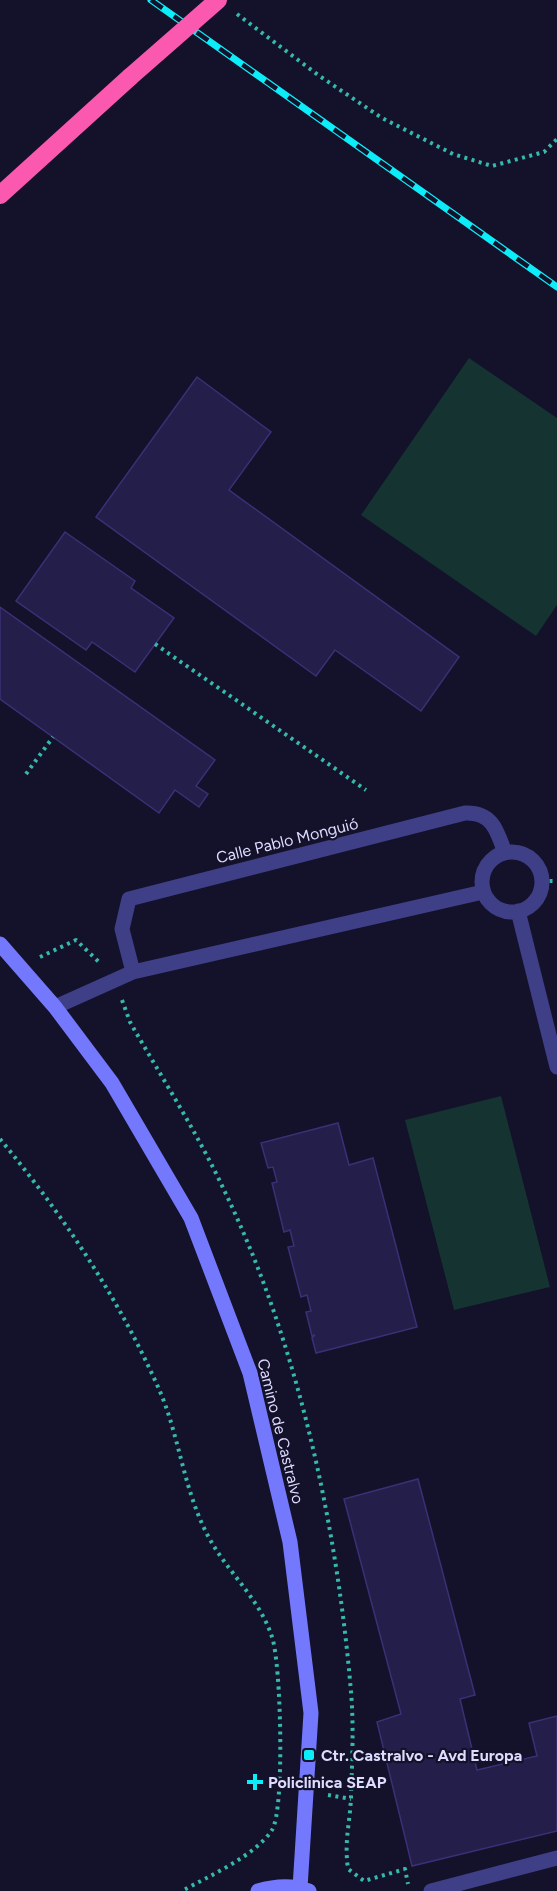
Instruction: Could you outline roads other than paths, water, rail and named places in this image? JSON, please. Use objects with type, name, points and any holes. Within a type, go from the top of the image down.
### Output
[{"type":"highway","points":[[0,195],[218,0]]},
{"type":"street","name":"Calle Pablo Monguió","points":[[133,972],[122,929],[129,899],[465,813],[488,816],[495,826],[505,853]]},
{"type":"street","points":[[505,853],[526,855],[549,881],[536,900],[518,911],[501,910],[487,900],[483,892],[482,881],[488,863],[505,853]]},
{"type":"street","points":[[55,1007],[133,972],[483,892]]},
{"type":"street","points":[[518,911],[557,1067]]},
{"type":"street","name":"Camino de Castralvo","points":[[0,944],[55,1007],[112,1083],[191,1218],[250,1373],[290,1542],[311,1713],[305,1889]]},
{"type":"street","points":[[431,1891],[557,1858]]},
{"type":"street","points":[[258,1891],[273,1887],[305,1889]]},
{"type":"railway","points":[[151,0],[557,287]]},
{"type":"place","name":"Ctr. Castralvo - Avd Europa","points":[[309,1755]]},
{"type":"place","name":"Policlinica SEAP","points":[[255,1782]]}]
